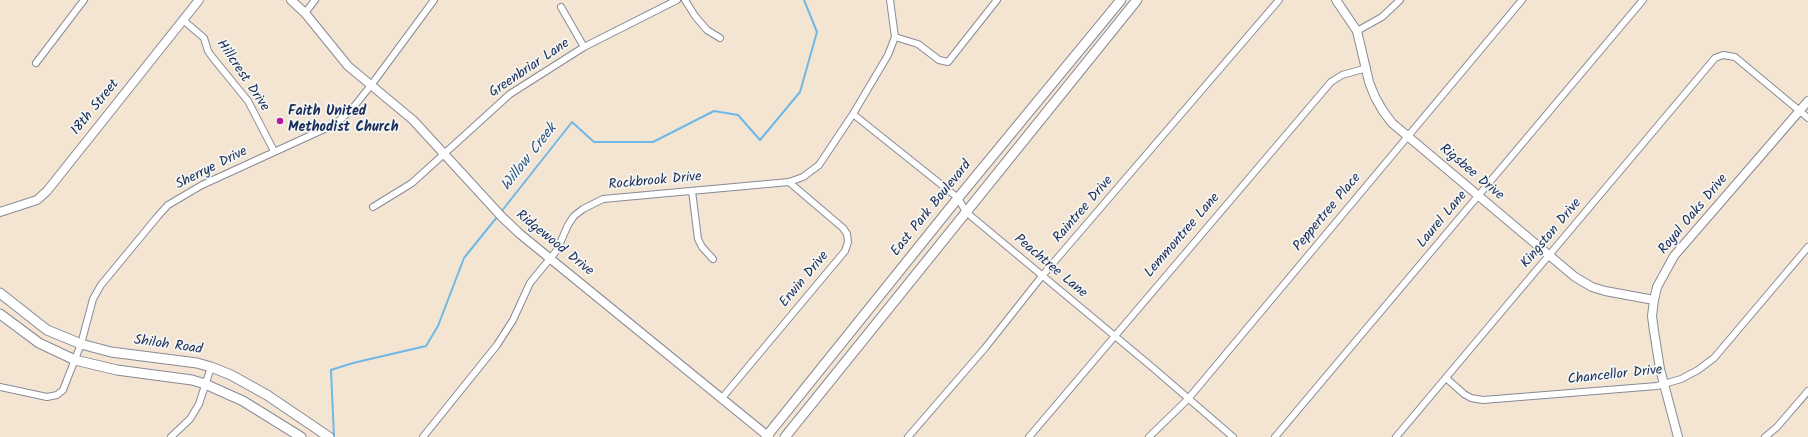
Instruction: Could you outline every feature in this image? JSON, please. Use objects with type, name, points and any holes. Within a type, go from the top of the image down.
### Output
[{"type":"main road","name":"East Park Boulevard","points":[[767,436],[958,198],[1122,0]]},
{"type":"main road","name":"East Park Boulevard","points":[[784,437],[1137,0]]},
{"type":"main road","name":"Shiloh Road","points":[[0,293],[19,310],[47,330],[81,344],[112,352],[175,359],[211,366],[252,386],[329,437]]},
{"type":"main road","points":[[0,314],[39,343],[75,360],[117,370],[192,380],[206,384],[243,401],[301,437]]},
{"type":"street","points":[[36,63],[84,0]]},
{"type":"street","name":"18th Street","points":[[0,212],[37,200],[48,191],[199,0]]},
{"type":"street","name":"Ridgewood Drive","points":[[291,0],[305,12],[348,66],[372,84],[413,120],[484,198],[520,234],[767,436]]},
{"type":"street","points":[[305,12],[315,0]]},
{"type":"street","name":"Sherrye Drive","points":[[0,386],[47,397],[58,395],[63,390],[75,360],[81,344],[93,299],[101,285],[168,206],[202,185],[331,126],[340,120],[372,84],[434,0]]},
{"type":"street","name":"Greenbriar Lane","points":[[373,207],[412,184],[510,94],[584,47],[677,0]]},
{"type":"street","points":[[685,0],[695,16],[707,30],[720,38]]},
{"type":"street","points":[[890,0],[895,37],[918,44],[939,60],[948,62],[997,0]]},
{"type":"street","name":"Raintree Drive","points":[[908,437],[984,348],[1042,276],[1279,0]]},
{"type":"street","name":"Rigsbee Drive","points":[[1336,0],[1357,32],[1367,68],[1369,82],[1383,111],[1392,123],[1575,277],[1592,287],[1620,295],[1654,300]]},
{"type":"street","points":[[1357,32],[1382,17],[1400,0]]},
{"type":"street","name":"Peppertree Place","points":[[1149,437],[1188,399],[1522,0]]},
{"type":"street","name":"Laurel Lane","points":[[1275,437],[1479,197],[1643,0]]},
{"type":"street","points":[[561,7],[584,47]]},
{"type":"street","name":"Hillcrest Drive","points":[[183,20],[204,38],[208,51],[248,101],[274,151]]},
{"type":"street","name":"Rockbrook Drive","points":[[423,437],[497,345],[513,320],[530,283],[557,250],[568,225],[574,216],[592,204],[603,199],[789,182],[803,177],[819,166],[880,70],[895,37]]},
{"type":"street","name":"Kingston Drive","points":[[1396,437],[1715,58],[1723,55],[1730,55],[1739,60],[1799,111]]},
{"type":"street","name":"Lemmontree Lane","points":[[1029,437],[1331,82],[1342,75],[1367,68]]},
{"type":"street","name":"Royal Oaks Drive","points":[[1678,437],[1660,369],[1652,316],[1654,300],[1662,276],[1674,256],[1808,101]]},
{"type":"street","points":[[1799,111],[1808,118]]},
{"type":"street","name":"Peachtree Lane","points":[[853,114],[958,198],[966,212],[1152,366],[1233,437]]},
{"type":"street","name":"Erwin Drive","points":[[722,398],[845,251],[848,242],[848,234],[843,228],[789,182]]},
{"type":"street","points":[[692,191],[698,239],[702,247],[713,259]]},
{"type":"street","name":"Chancellor Drive","points":[[1446,378],[1464,394],[1471,398],[1483,400],[1657,386],[1681,379],[1698,370],[1714,358],[1808,247]]},
{"type":"street","points":[[171,437],[190,419],[199,404],[211,366]]},
{"type":"street","points":[[1766,437],[1777,427],[1808,391]]},
{"type":"waterway","name":"Willow Creek","points":[[501,212],[572,122],[594,142],[653,142],[714,111],[738,115],[760,140],[800,92],[817,32],[804,0]]},
{"type":"waterway","name":"Willow Creek","points":[[334,437],[331,370],[353,363],[426,346],[438,326],[464,258],[497,217]]},
{"type":"place","name":"Faith United Methodist Church","points":[[280,121]]}]
